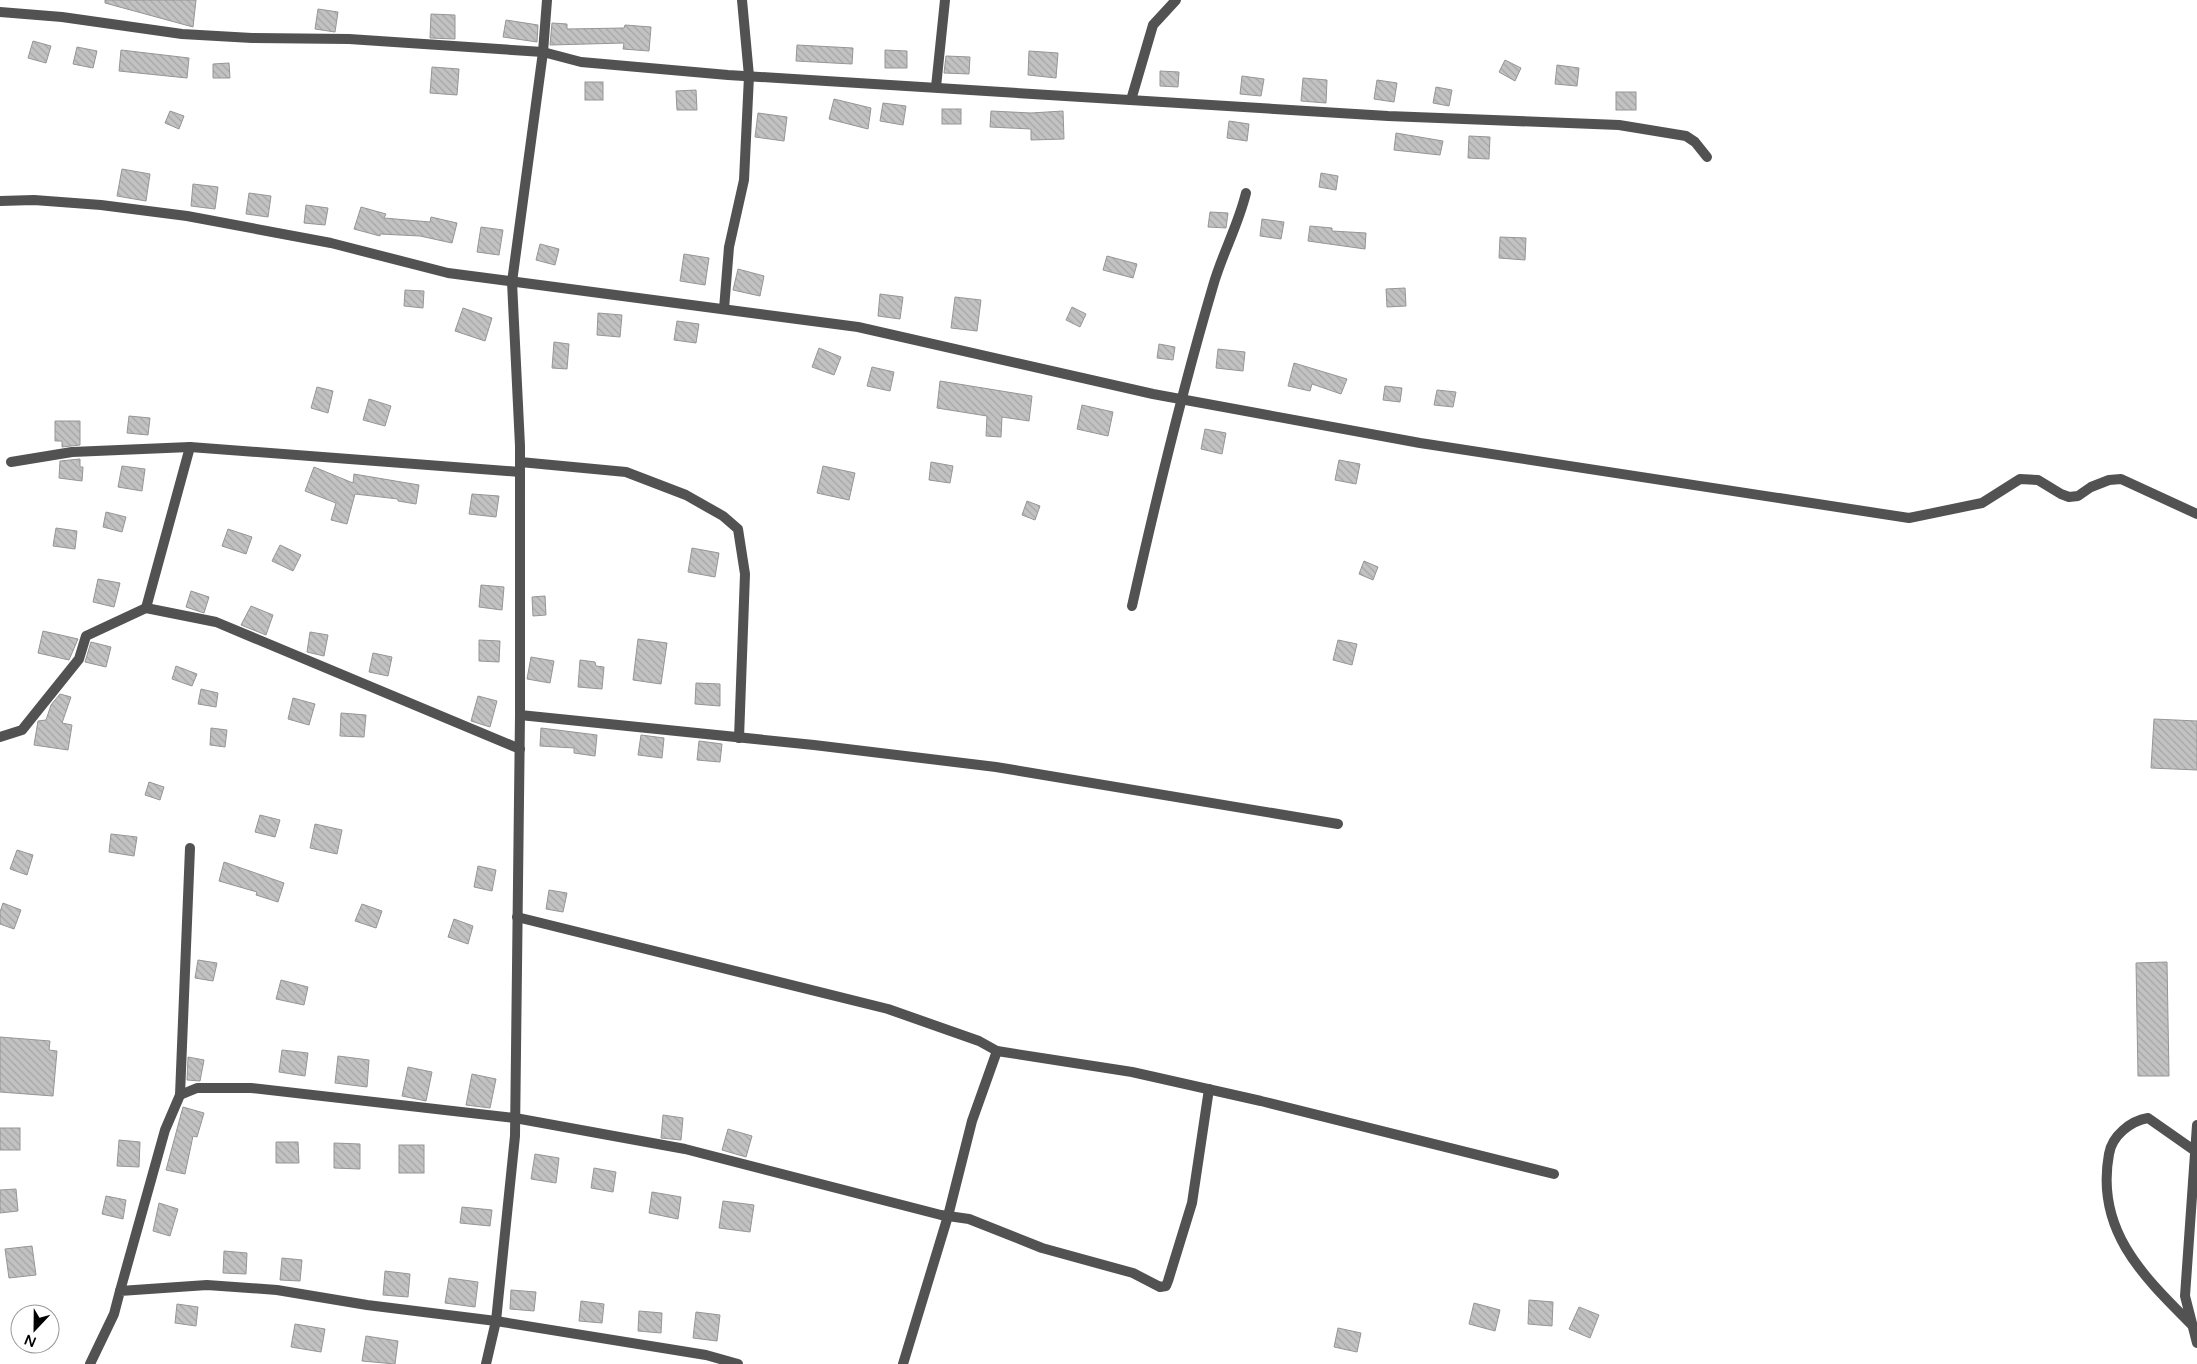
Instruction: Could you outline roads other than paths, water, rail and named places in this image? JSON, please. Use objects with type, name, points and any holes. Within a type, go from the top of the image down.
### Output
[{"type":"street","points":[[486,1364],[496,1321],[515,1118],[520,750],[520,467],[512,282],[543,52],[547,0]]},
{"type":"street","points":[[724,309],[729,246],[744,180],[749,76],[742,0]]},
{"type":"street","points":[[936,87],[945,0]]},
{"type":"street","points":[[1131,100],[1153,25],[1176,0]]},
{"type":"street","points":[[0,12],[62,17],[192,34],[252,38],[348,38],[543,52],[581,62],[749,76],[1388,116],[1620,125],[1686,136],[1695,142],[1707,157]]},
{"type":"street","points":[[1132,606],[1182,399],[1213,284],[1239,220],[1246,193]]},
{"type":"street","points":[[0,201],[34,200],[101,205],[188,216],[331,243],[448,273],[858,326],[1182,399],[1420,443],[1909,518],[1982,503],[2020,479],[2038,480],[2069,497],[2078,496],[2091,487],[2109,480],[2121,479],[2197,514]]},
{"type":"street","points":[[146,608],[190,447]]},
{"type":"street","points":[[11,462],[72,452],[190,447],[626,472],[686,495],[723,516],[738,529],[745,574],[739,738]]},
{"type":"street","points":[[0,737],[22,730],[79,659],[86,636],[146,608],[216,622],[520,750]]},
{"type":"street","points":[[520,715],[996,767],[1338,824]]},
{"type":"street","points":[[90,1364],[114,1314],[166,1130],[180,1094],[190,848]]},
{"type":"street","points":[[517,917],[888,1009],[979,1041],[997,1051],[1132,1072],[1209,1089],[1554,1174]]},
{"type":"street","points":[[903,1364],[948,1216],[972,1121],[997,1051]]},
{"type":"street","points":[[180,1094],[197,1088],[252,1088],[515,1118],[685,1149],[948,1216],[969,1219],[1042,1248],[1133,1273],[1160,1287],[1166,1286],[1192,1202],[1209,1089]]},
{"type":"street","points":[[2192,1325],[2154,1287],[2122,1243],[2111,1218],[2106,1169],[2111,1143],[2136,1120],[2148,1118],[2195,1151]]},
{"type":"street","points":[[2197,1125],[2185,1296],[2197,1343]]},
{"type":"street","points":[[120,1291],[207,1285],[277,1290],[366,1305],[496,1321],[706,1355],[738,1364]]}]
